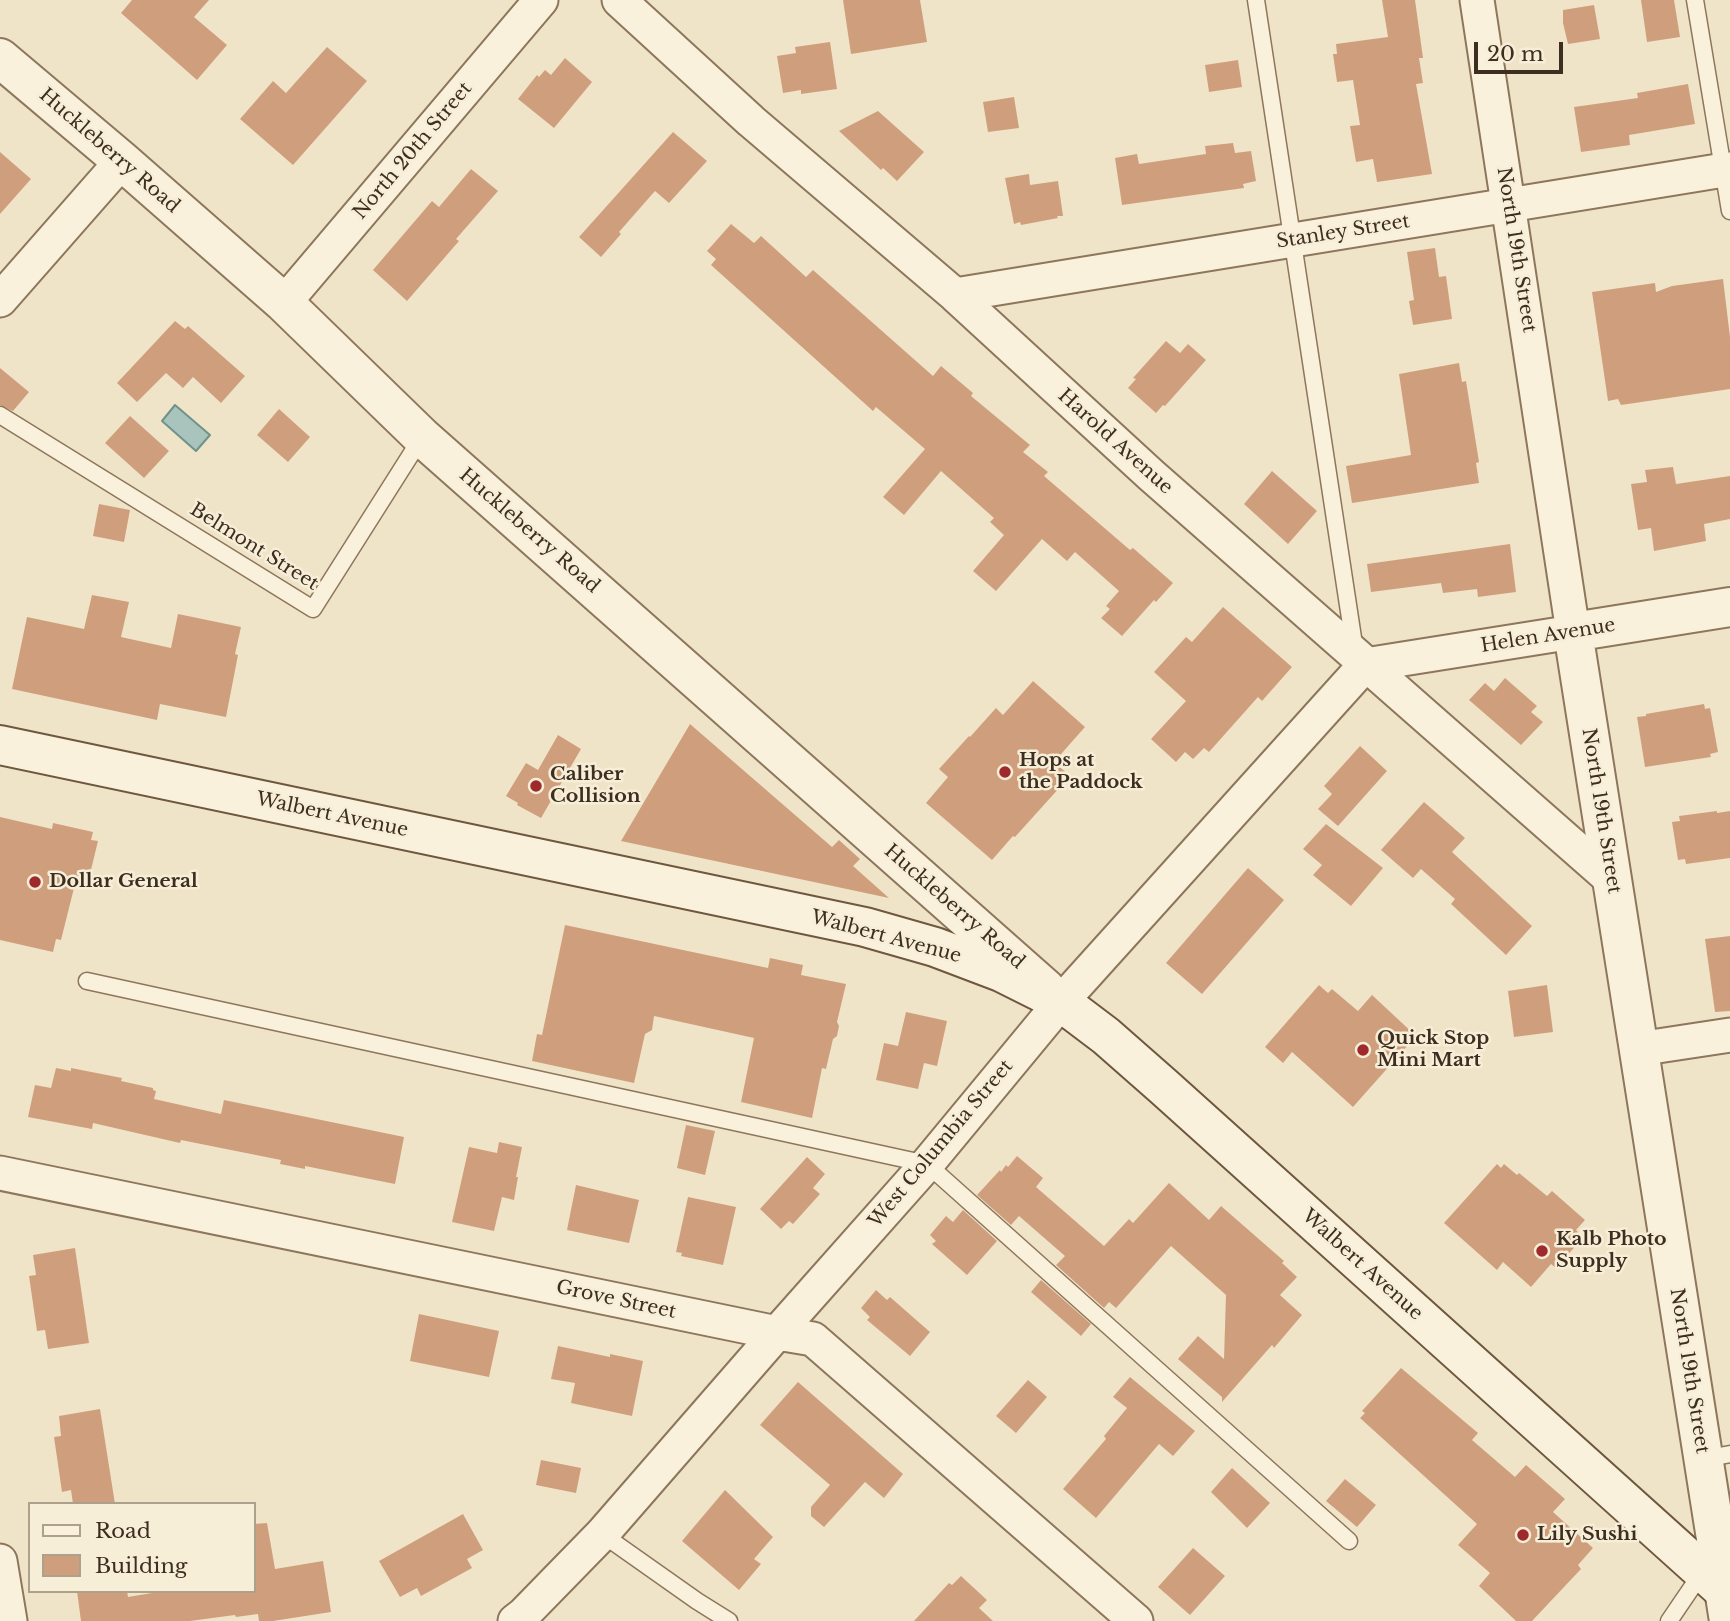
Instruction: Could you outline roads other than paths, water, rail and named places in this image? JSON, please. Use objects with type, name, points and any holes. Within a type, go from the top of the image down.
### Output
[{"type":"street","name":"North 20th Street","points":[[284,303],[541,0]]},
{"type":"street","name":"Harold Avenue","points":[[619,0],[751,121],[955,295],[1151,475],[1613,881]]},
{"type":"street","name":"North 19th Street","points":[[1477,0],[1639,1049],[1716,1456],[1721,1595]]},
{"type":"street","name":"Huckleberry Road","points":[[0,58],[284,303],[422,437],[1061,1002]]},
{"type":"street","points":[[0,300],[122,161]]},
{"type":"street","name":"Stanley Street","points":[[955,295],[1727,170]]},
{"type":"street","name":"Helen Avenue","points":[[1361,661],[1730,607]]},
{"type":"street","name":"West Columbia Street","points":[[515,1621],[602,1534],[927,1164],[1061,1002],[1361,661]]},
{"type":"street","name":"Walbert Avenue","points":[[0,745],[865,927],[935,947],[1001,972],[1061,1002],[1106,1036],[1721,1595]]},
{"type":"street","points":[[1639,1049],[1730,1035]]},
{"type":"street","name":"Grove Street","points":[[0,1173],[813,1339],[1136,1621]]},
{"type":"street","points":[[0,1561],[10,1621]]},
{"type":"lane","points":[[1256,0],[1361,661]]},
{"type":"lane","points":[[1695,0],[1727,170],[1730,211]]},
{"type":"lane","name":"Belmont Street","points":[[0,415],[313,609],[422,437]]},
{"type":"lane","points":[[87,981],[927,1164],[1349,1541]]},
{"type":"lane","points":[[602,1534],[729,1621]]},
{"type":"lane","points":[[1669,1621],[1721,1595]]},
{"type":"water","points":[[175,405],[210,435],[196,451],[162,421]]},
{"type":"place","name":"Hops at the Paddock","points":[[1005,772]]},
{"type":"place","name":"Caliber Collision","points":[[536,786]]},
{"type":"place","name":"Dollar General","points":[[35,882]]},
{"type":"place","name":"Quick Stop Mini Mart","points":[[1363,1050]]},
{"type":"place","name":"Kalb Photo Supply","points":[[1542,1251]]},
{"type":"place","name":"Lily Sushi","points":[[1523,1535]]}]
